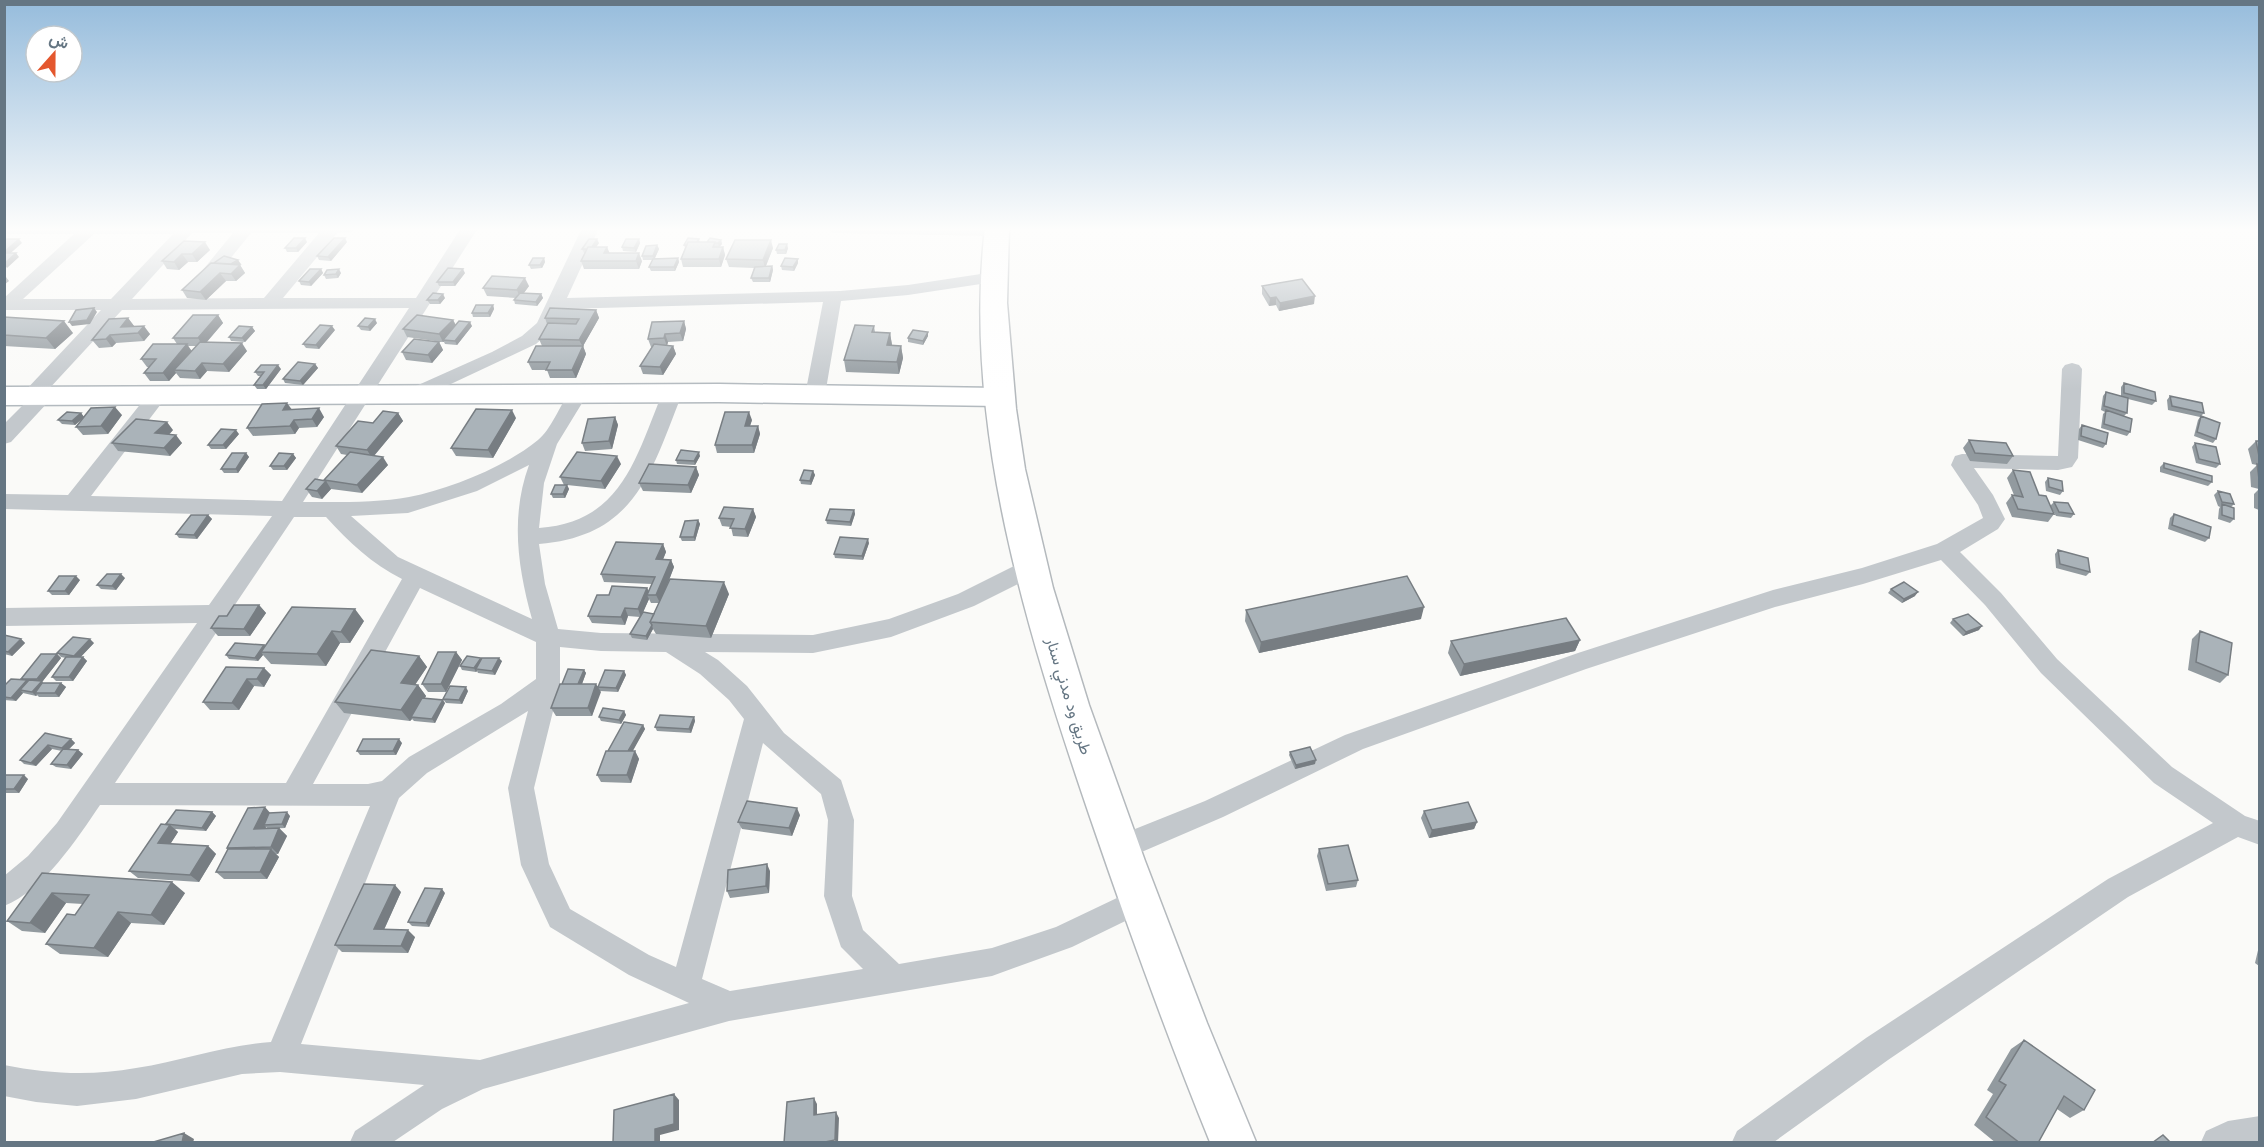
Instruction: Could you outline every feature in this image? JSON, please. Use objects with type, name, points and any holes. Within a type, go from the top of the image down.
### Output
[{"type":"main road","name":"طريق ود مدني سنار","points":[[993,282],[999,397],[1012,482],[1030,568],[1075,719],[1120,848],[1233,1143]]},
{"type":"main road","points":[[26,396],[672,394],[999,397]]},
{"type":"street","points":[[6,305],[32,282]]},
{"type":"street","points":[[4,438],[26,396],[137,282]]},
{"type":"street","points":[[183,304],[202,282]]},
{"type":"street","points":[[268,305],[288,282]]},
{"type":"street","points":[[4,893],[51,850],[93,794],[215,614],[252,564],[434,282]]},
{"type":"street","points":[[414,394],[529,340],[545,326],[566,282]]},
{"type":"street","points":[[556,304],[765,300],[882,293],[962,282]]},
{"type":"street","points":[[815,395],[833,296]]},
{"type":"street","points":[[6,305],[420,303]]},
{"type":"street","points":[[1120,848],[1214,809],[1354,742],[1578,662],[1773,598],[1863,576],[1945,550],[1990,525],[1994,519],[1993,513],[1961,465],[1962,461],[2058,463],[2065,462],[2068,458],[2072,369]]},
{"type":"street","points":[[527,537],[556,535],[591,525],[621,501],[637,474],[672,394]]},
{"type":"street","points":[[577,395],[547,444],[533,483],[527,537],[534,584],[548,637],[548,683],[521,789],[535,865],[560,918],[639,964],[729,1006]]},
{"type":"street","points":[[74,503],[157,396]]},
{"type":"street","points":[[4,501],[332,510],[408,505],[437,498],[470,486],[519,462],[547,444]]},
{"type":"street","points":[[332,510],[354,534],[390,563],[415,576],[548,637],[601,642],[813,644],[891,628],[966,600],[1030,568]]},
{"type":"street","points":[[1945,550],[1993,599],[2049,666],[2113,730],[2163,775],[2248,828]]},
{"type":"street","points":[[294,794],[415,576]]},
{"type":"street","points":[[4,617],[215,614]]},
{"type":"street","points":[[671,643],[709,667],[738,693],[775,740],[832,788],[841,820],[838,896],[851,938],[893,978]]},
{"type":"street","points":[[280,1057],[389,791],[418,765],[510,711],[548,683]]},
{"type":"street","points":[[685,986],[757,717]]},
{"type":"street","points":[[93,794],[368,795],[389,791]]},
{"type":"street","points":[[1748,1143],[1877,1049],[2118,888],[2248,828]]},
{"type":"street","points":[[366,1143],[431,1098],[480,1075],[729,1006],[992,962],[1062,938],[1140,900]]},
{"type":"street","points":[[4,1080],[36,1087],[77,1090],[136,1084],[242,1059],[280,1057],[480,1075]]},
{"type":"street","points":[[2217,1143],[2228,1137],[2259,1132]]},
{"type":"building","points":[[191,282],[211,282],[200,292],[182,290]]},
{"type":"building","points":[[488,282],[523,282],[517,290],[483,288]]},
{"type":"building","points":[[1304,282],[1315,296],[1280,303],[1276,297],[1270,298],[1262,286]]},
{"type":"building","points":[[433,293],[443,294],[438,300],[427,300]]},
{"type":"building","points":[[520,293],[541,294],[536,302],[514,300]]},
{"type":"building","points":[[476,305],[493,305],[488,313],[472,313]]},
{"type":"building","points":[[94,308],[87,320],[69,322],[76,310]]},
{"type":"building","points":[[550,308],[596,310],[579,340],[539,339],[548,323],[576,324],[579,319],[545,318]]},
{"type":"building","points":[[193,315],[218,315],[198,338],[173,338]]},
{"type":"building","points":[[417,315],[453,320],[439,334],[403,329]]},
{"type":"building","points":[[4,317],[64,321],[46,338],[4,335]]},
{"type":"building","points":[[128,318],[121,327],[144,326],[138,333],[110,335],[106,339],[92,340],[109,319]]},
{"type":"building","points":[[365,318],[375,319],[368,327],[358,326]]},
{"type":"building","points":[[459,321],[470,322],[455,341],[443,340]]},
{"type":"building","points":[[684,321],[680,333],[665,334],[664,338],[648,339],[652,322]]},
{"type":"building","points":[[320,325],[332,326],[316,345],[303,344]]},
{"type":"building","points":[[855,325],[874,326],[872,332],[890,333],[887,345],[901,346],[897,362],[844,360]]},
{"type":"building","points":[[239,326],[252,327],[242,338],[229,337]]},
{"type":"building","points":[[913,330],[928,332],[923,341],[908,338]]},
{"type":"building","points":[[414,339],[439,342],[428,355],[402,352]]},
{"type":"building","points":[[200,342],[242,343],[223,364],[202,363],[195,371],[174,370]]},
{"type":"building","points":[[153,344],[187,344],[163,373],[144,373],[156,359],[141,359]]},
{"type":"building","points":[[654,344],[673,346],[660,367],[640,366]]},
{"type":"building","points":[[536,346],[583,346],[572,370],[546,370],[550,362],[528,362]]},
{"type":"building","points":[[298,362],[315,364],[300,381],[283,379]]},
{"type":"building","points":[[261,365],[278,365],[263,385],[254,385],[264,372],[255,372]]},
{"type":"building","points":[[2124,383],[2155,392],[2156,401],[2124,393]]},
{"type":"building","points":[[2106,392],[2128,398],[2127,413],[2104,406]]},
{"type":"building","points":[[2170,396],[2202,403],[2204,413],[2172,406]]},
{"type":"building","points":[[287,403],[283,410],[319,408],[312,419],[294,420],[290,426],[247,428],[262,404]]},
{"type":"building","points":[[115,407],[101,426],[76,427],[91,408]]},
{"type":"building","points":[[476,409],[512,410],[488,450],[451,448]]},
{"type":"building","points":[[2106,410],[2132,419],[2130,432],[2104,424]]},
{"type":"building","points":[[383,411],[398,413],[367,450],[336,446],[358,421],[373,423]]},
{"type":"building","points":[[67,412],[81,413],[72,421],[58,420]]},
{"type":"building","points":[[725,412],[749,412],[745,426],[758,426],[752,445],[715,445]]},
{"type":"building","points":[[2201,416],[2220,423],[2216,439],[2197,432]]},
{"type":"building","points":[[615,417],[609,441],[582,443],[588,419]]},
{"type":"building","points":[[136,419],[167,422],[155,433],[176,435],[164,448],[112,443]]},
{"type":"building","points":[[2082,425],[2108,433],[2106,444],[2081,436]]},
{"type":"building","points":[[221,429],[236,430],[223,445],[208,445]]},
{"type":"building","points":[[1969,440],[2006,443],[2013,456],[1975,453]]},
{"type":"building","points":[[2195,443],[2216,447],[2220,464],[2199,459]]},
{"type":"building","points":[[681,450],[699,452],[694,461],[676,460]]},
{"type":"building","points":[[350,452],[383,457],[357,485],[324,480]]},
{"type":"building","points":[[577,452],[617,456],[601,481],[560,477]]},
{"type":"building","points":[[232,453],[246,453],[236,469],[221,469]]},
{"type":"building","points":[[279,453],[293,454],[284,466],[270,466]]},
{"type":"building","points":[[2164,463],[2212,476],[2212,482],[2164,468]]},
{"type":"building","points":[[649,464],[696,467],[688,485],[639,483]]},
{"type":"building","points":[[804,470],[813,471],[810,481],[800,480]]},
{"type":"building","points":[[2013,470],[2030,472],[2039,495],[2046,496],[2054,514],[2018,509],[2012,495],[2023,497]]},
{"type":"building","points":[[2048,478],[2062,481],[2063,491],[2049,487]]},
{"type":"building","points":[[315,479],[326,481],[317,491],[306,489]]},
{"type":"building","points":[[555,485],[567,485],[563,494],[551,494]]},
{"type":"building","points":[[2218,491],[2230,494],[2234,504],[2222,502]]},
{"type":"building","points":[[2054,502],[2068,503],[2074,514],[2059,512]]},
{"type":"building","points":[[2222,504],[2234,508],[2234,519],[2222,515]]},
{"type":"building","points":[[724,507],[753,509],[745,529],[730,528],[734,519],[719,518]]},
{"type":"building","points":[[830,509],[854,510],[850,522],[826,520]]},
{"type":"building","points":[[2174,514],[2211,527],[2209,538],[2172,525]]},
{"type":"building","points":[[191,515],[208,515],[194,535],[176,534]]},
{"type":"building","points":[[698,520],[694,537],[680,537],[685,521]]},
{"type":"building","points":[[840,537],[868,539],[862,556],[834,554]]},
{"type":"building","points":[[616,542],[663,544],[656,559],[671,560],[656,595],[647,595],[655,577],[601,574]]},
{"type":"building","points":[[2058,550],[2088,558],[2090,572],[2060,564]]},
{"type":"building","points":[[107,574],[121,574],[112,586],[97,585]]},
{"type":"building","points":[[59,576],[76,576],[65,591],[48,591]]},
{"type":"building","points":[[1407,576],[1424,607],[1261,642],[1246,610]]},
{"type":"building","points":[[670,579],[724,582],[706,626],[650,622]]},
{"type":"building","points":[[1904,582],[1918,592],[1904,599],[1891,589]]},
{"type":"building","points":[[612,586],[647,588],[638,609],[625,608],[621,617],[588,616],[597,595],[609,595]]},
{"type":"building","points":[[234,605],[259,605],[244,629],[211,628],[219,616],[227,616]]},
{"type":"building","points":[[292,607],[355,609],[341,632],[332,631],[317,654],[261,652]]},
{"type":"building","points":[[643,612],[654,614],[650,622],[652,625],[646,636],[630,634]]},
{"type":"building","points":[[1968,614],[1982,626],[1966,632],[1953,619]]},
{"type":"building","points":[[1566,618],[1580,640],[1464,664],[1451,641]]},
{"type":"building","points":[[2200,631],[2232,643],[2228,675],[2196,662]]},
{"type":"building","points":[[4,635],[21,639],[8,652],[4,651]]},
{"type":"building","points":[[73,637],[90,639],[74,656],[57,653]]},
{"type":"building","points":[[235,643],[264,645],[255,658],[226,655]]},
{"type":"building","points":[[371,650],[419,656],[401,683],[418,685],[401,710],[335,702]]},
{"type":"building","points":[[438,652],[456,652],[441,684],[422,684]]},
{"type":"building","points":[[41,654],[57,654],[37,679],[21,679]]},
{"type":"building","points":[[467,656],[481,658],[474,668],[460,666]]},
{"type":"building","points":[[66,657],[83,657],[69,677],[52,677]]},
{"type":"building","points":[[482,658],[499,658],[492,671],[476,669]]},
{"type":"building","points":[[226,667],[264,668],[257,679],[247,679],[232,703],[203,702]]},
{"type":"building","points":[[568,669],[584,670],[578,684],[562,684]]},
{"type":"building","points":[[605,670],[624,671],[616,688],[598,687]]},
{"type":"building","points":[[11,679],[27,680],[11,698],[4,697],[4,686]]},
{"type":"building","points":[[29,680],[42,681],[32,692],[20,690]]},
{"type":"building","points":[[42,683],[61,683],[55,693],[35,693]]},
{"type":"building","points":[[560,684],[596,684],[588,708],[551,708]]},
{"type":"building","points":[[450,686],[466,687],[459,700],[443,699]]},
{"type":"building","points":[[422,698],[443,700],[432,719],[411,717]]},
{"type":"building","points":[[603,708],[624,711],[619,720],[599,717]]},
{"type":"building","points":[[660,715],[694,717],[689,729],[655,727]]},
{"type":"building","points":[[624,722],[643,725],[628,751],[608,751]]},
{"type":"building","points":[[45,733],[71,739],[62,748],[48,745],[31,763],[20,760]]},
{"type":"building","points":[[363,739],[399,739],[393,751],[357,751]]},
{"type":"building","points":[[1310,747],[1316,760],[1296,765],[1290,752]]},
{"type":"building","points":[[63,749],[78,750],[67,765],[51,764]]},
{"type":"building","points":[[606,751],[635,751],[627,775],[597,775]]},
{"type":"building","points":[[4,775],[24,775],[14,789],[4,789]]},
{"type":"building","points":[[747,801],[797,808],[789,828],[738,822]]},
{"type":"building","points":[[1468,802],[1477,822],[1432,830],[1424,811]]},
{"type":"building","points":[[265,807],[254,829],[279,828],[271,847],[227,848],[248,808]]},
{"type":"building","points":[[176,810],[212,812],[202,828],[166,824]]},
{"type":"building","points":[[287,812],[282,824],[264,825],[269,813]]},
{"type":"building","points":[[161,824],[170,825],[158,843],[208,846],[190,875],[129,871]]},
{"type":"building","points":[[1348,845],[1358,880],[1328,884],[1319,849]]},
{"type":"building","points":[[228,849],[271,849],[260,872],[216,872]]},
{"type":"building","points":[[767,864],[766,886],[727,891],[728,870]]},
{"type":"building","points":[[42,873],[172,882],[151,915],[118,912],[94,948],[46,944],[67,914],[75,915],[89,895],[52,893],[30,923],[7,921]]},
{"type":"building","points":[[364,884],[395,885],[374,929],[408,930],[401,946],[335,945]]},
{"type":"building","points":[[425,888],[442,889],[426,923],[408,922]]},
{"type":"building","points":[[2024,1040],[2095,1090],[2084,1110],[2064,1096],[2038,1143],[2020,1143],[1986,1117],[2006,1085],[1999,1081]]},
{"type":"building","points":[[674,1094],[674,1124],[655,1129],[655,1143],[613,1143],[614,1110]]},
{"type":"building","points":[[814,1098],[814,1115],[836,1112],[835,1140],[820,1143],[784,1143],[787,1102]]},
{"type":"building","points":[[184,1133],[182,1143],[150,1143]]},
{"type":"building","points":[[2163,1135],[2171,1143],[2152,1143]]}]
